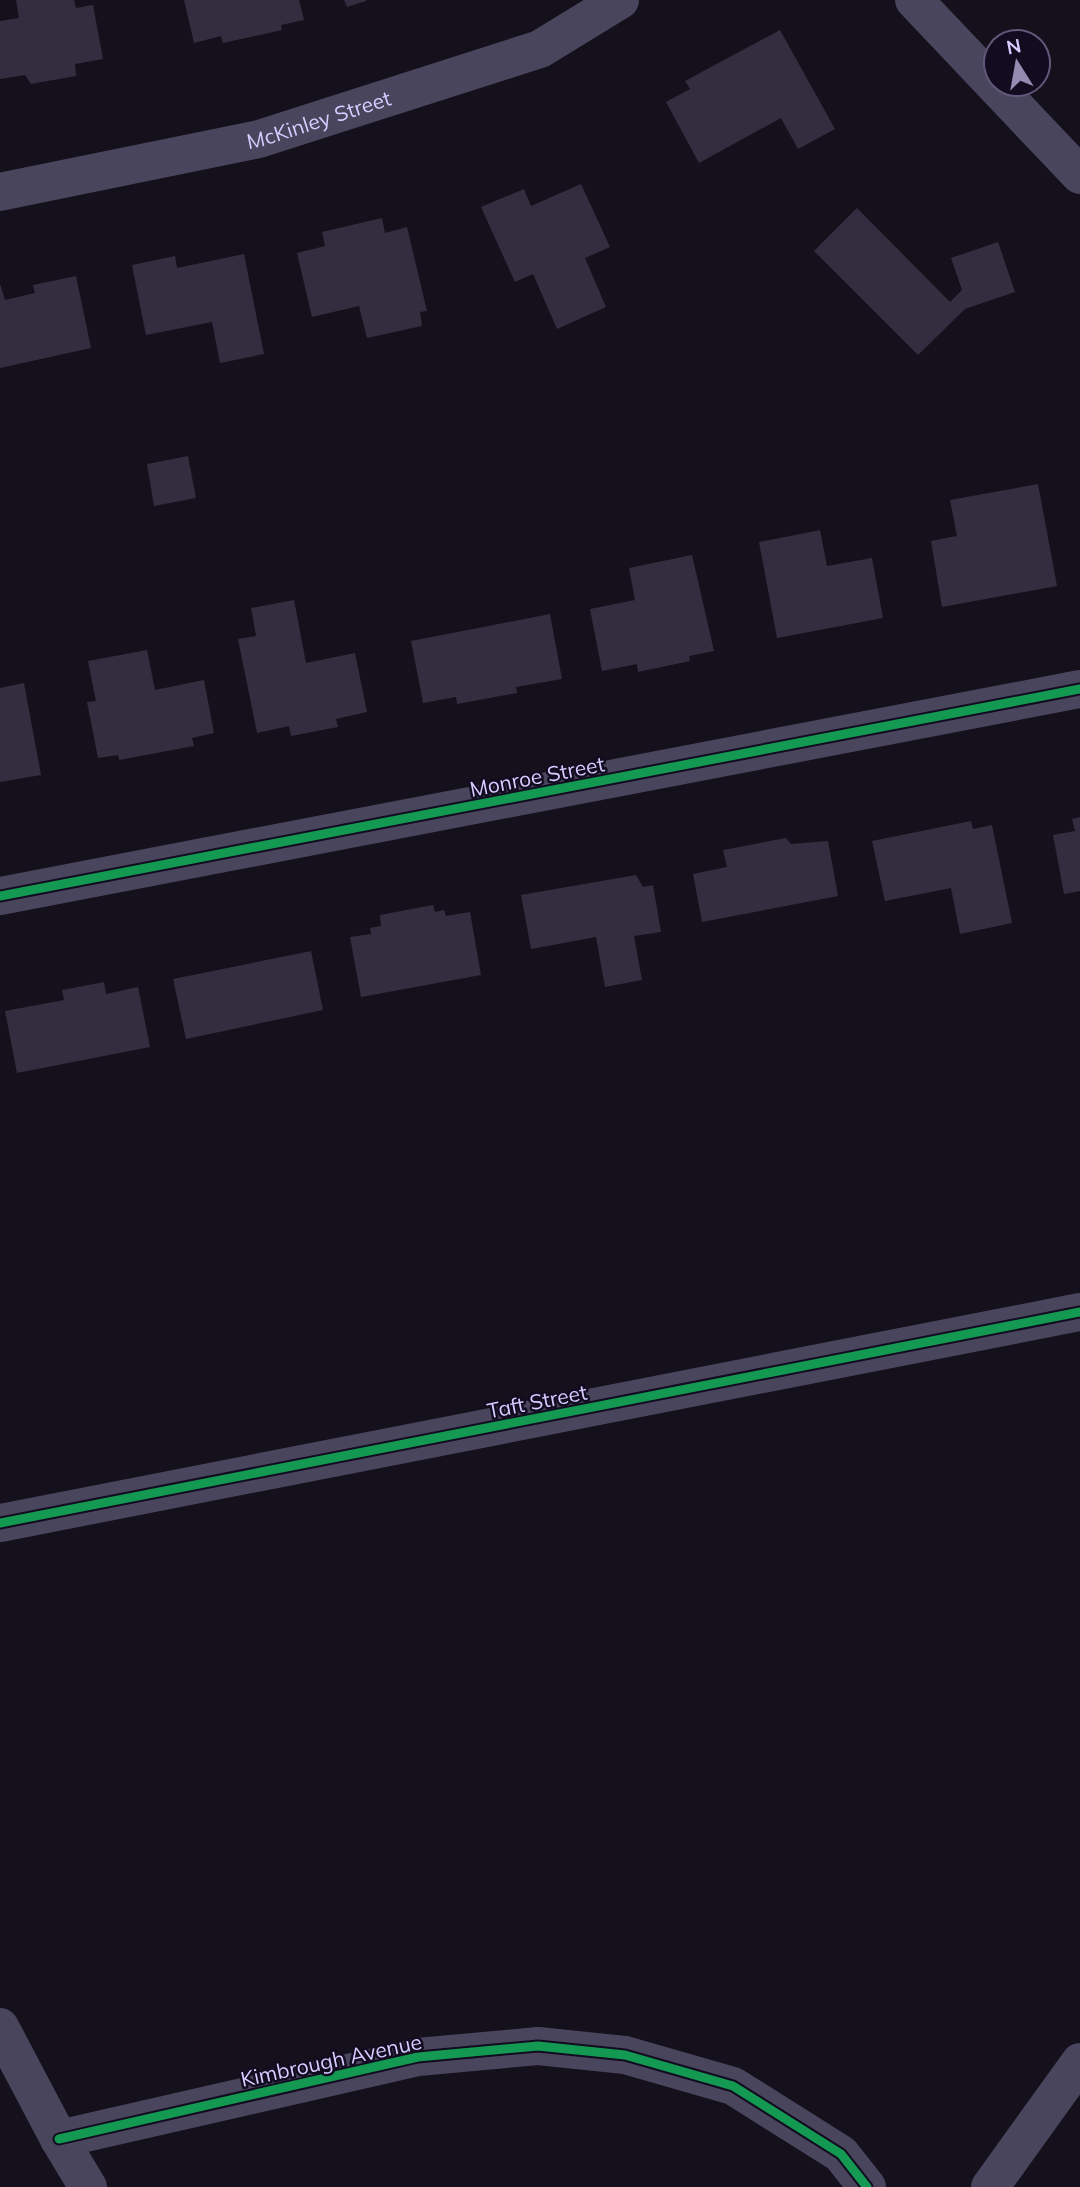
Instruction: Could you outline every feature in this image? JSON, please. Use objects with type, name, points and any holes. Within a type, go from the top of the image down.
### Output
[{"type":"street","name":"McKinley Street","points":[[0,192],[259,139],[540,49],[620,0]]},
{"type":"street","points":[[914,0],[1080,175]]},
{"type":"street","name":"Monroe Street","points":[[0,896],[1080,689]]},
{"type":"street","name":"Taft Street","points":[[0,1523],[1080,1312]]},
{"type":"street","points":[[0,2026],[59,2139],[88,2187]]},
{"type":"street","name":"Kimbrough Avenue","points":[[59,2139],[418,2057],[538,2046],[625,2055],[733,2086],[841,2154],[867,2187]]},
{"type":"street","points":[[990,2187],[1080,2062]]},
{"type":"building","points":[[16,0],[74,0],[76,8],[93,5],[103,59],[75,64],[76,76],[31,84],[25,75],[0,79],[0,21],[19,18]]},
{"type":"building","points":[[184,0],[299,0],[304,20],[281,25],[282,30],[223,43],[221,36],[194,43]]},
{"type":"building","points":[[344,0],[366,0],[366,1],[347,7]]},
{"type":"building","points":[[780,30],[835,129],[798,149],[781,118],[699,163],[666,102],[690,89],[685,81]]},
{"type":"building","points":[[581,184],[610,247],[585,258],[606,307],[557,329],[533,274],[515,282],[481,207],[524,189],[531,206]]},
{"type":"building","points":[[857,208],[950,302],[962,290],[951,258],[998,242],[1015,292],[965,309],[918,355],[814,251]]},
{"type":"building","points":[[382,218],[385,233],[407,227],[427,311],[420,312],[422,326],[367,338],[359,306],[312,317],[297,253],[325,246],[322,232]]},
{"type":"building","points":[[244,254],[264,354],[220,363],[212,322],[146,335],[132,265],[175,256],[177,268]]},
{"type":"building","points":[[76,276],[91,348],[0,368],[0,284],[5,300],[35,293],[33,285]]},
{"type":"building","points":[[188,456],[196,498],[154,506],[147,464]]},
{"type":"building","points":[[1038,484],[1057,586],[942,607],[931,541],[957,536],[950,500]]},
{"type":"building","points":[[820,530],[827,566],[872,558],[883,618],[777,638],[759,542]]},
{"type":"building","points":[[692,555],[714,651],[689,656],[690,661],[638,672],[637,664],[602,671],[590,609],[635,600],[629,568]]},
{"type":"building","points":[[294,600],[306,663],[355,653],[367,712],[336,719],[338,727],[291,736],[289,726],[257,733],[238,639],[256,636],[251,608]]},
{"type":"building","points":[[550,614],[562,679],[516,687],[517,693],[457,704],[456,697],[423,703],[411,641]]},
{"type":"building","points":[[147,650],[155,690],[204,680],[214,733],[192,738],[194,746],[119,760],[118,755],[98,758],[87,702],[96,701],[88,661]]},
{"type":"building","points":[[24,683],[41,775],[0,782],[0,688]]},
{"type":"building","points":[[1080,817],[1080,891],[1064,894],[1053,835],[1075,831],[1072,819]]},
{"type":"building","points":[[971,821],[973,829],[992,825],[1012,923],[960,934],[951,888],[885,901],[872,841]]},
{"type":"building","points":[[786,838],[791,844],[828,841],[838,896],[702,922],[693,874],[727,867],[723,850]]},
{"type":"building","points":[[636,875],[643,887],[653,885],[661,932],[634,936],[642,980],[605,987],[596,937],[531,949],[521,895]]},
{"type":"building","points":[[433,905],[435,912],[444,910],[446,916],[470,912],[481,975],[361,997],[350,937],[371,934],[370,928],[381,926],[380,915]]},
{"type":"building","points":[[311,951],[323,1010],[186,1039],[173,979]]},
{"type":"building","points":[[104,982],[106,994],[138,987],[150,1047],[17,1073],[5,1011],[64,1000],[62,990]]},
{"type":"cycle path","points":[[0,896],[1080,689]]},
{"type":"cycle path","points":[[0,1523],[1080,1312]]},
{"type":"cycle path","points":[[59,2139],[418,2057],[538,2046],[625,2055],[733,2086],[841,2154],[867,2187]]}]
